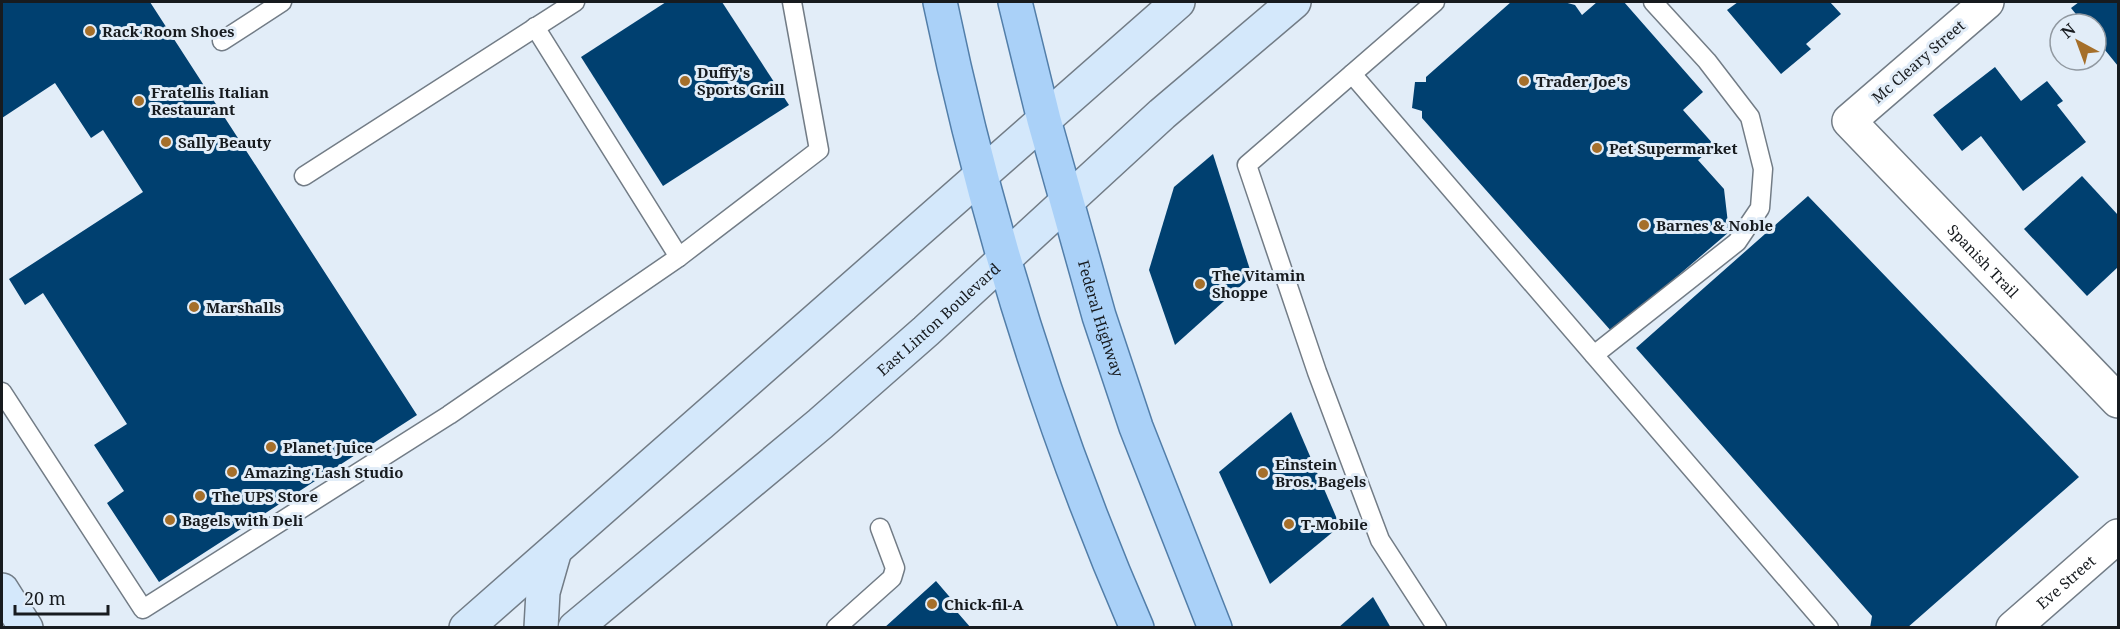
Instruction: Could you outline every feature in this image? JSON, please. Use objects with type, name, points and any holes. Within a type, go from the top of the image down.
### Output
[{"type":"main road","points":[[940,2],[1002,261],[1069,461],[1137,627]]},
{"type":"main road","name":"Federal Highway","points":[[1015,2],[1044,120],[1098,316],[1136,427],[1215,627]]},
{"type":"main road","points":[[466,627],[1178,2]]},
{"type":"main road","name":"East Linton Boulevard","points":[[575,627],[820,424],[1162,114],[1294,2]]},
{"type":"main road","points":[[541,627],[539,619],[543,592],[555,550]]},
{"type":"main road","points":[[2,590],[26,627]]},
{"type":"street","name":"Mc Cleary Street","points":[[1849,122],[1987,2]]},
{"type":"street","name":"Spanish Trail","points":[[1849,122],[2118,402]]},
{"type":"street","name":"Eve Street","points":[[2013,627],[2118,536]]},
{"type":"lane","points":[[222,41],[282,2]]},
{"type":"lane","points":[[304,176],[575,2]]},
{"type":"lane","points":[[2,392],[142,609],[449,415],[678,257],[819,150],[792,2]]},
{"type":"lane","points":[[1435,2],[1247,165],[1317,372],[1380,540],[1437,627]]},
{"type":"lane","points":[[1594,355],[1737,242],[1760,208],[1763,169],[1750,117],[1707,61],[1653,2]]},
{"type":"lane","points":[[535,27],[678,257]]},
{"type":"lane","points":[[1352,74],[1829,627]]},
{"type":"lane","points":[[836,627],[892,578],[895,568],[880,528]]},
{"type":"building","points":[[2,2],[150,2],[417,415],[159,582],[107,503],[124,491],[94,445],[127,424],[43,293],[25,305],[9,279],[143,192],[103,130],[91,138],[55,83],[2,118]]},
{"type":"building","name":"Duffy's Sports Grill","points":[[666,2],[722,2],[789,105],[663,186],[581,57]]},
{"type":"building","points":[[1511,2],[1564,2],[1575,5],[1582,15],[1597,2],[1624,2],[1703,92],[1683,110],[1715,146],[1698,160],[1724,189],[1729,232],[1612,332],[1422,118],[1422,111],[1412,108],[1415,82],[1426,82],[1426,77]]},
{"type":"building","points":[[1738,2],[1830,2],[1841,14],[1806,44],[1811,49],[1781,74],[1727,10]]},
{"type":"building","points":[[2079,2],[2118,2],[2118,66],[2108,54],[2108,12],[2074,12],[2071,8]]},
{"type":"building","points":[[1995,67],[2021,101],[2047,81],[2063,101],[2057,105],[2086,142],[2023,191],[1981,136],[1962,151],[1933,115]]},
{"type":"building","points":[[1213,154],[1252,276],[1175,345],[1149,270],[1174,187]]},
{"type":"building","points":[[2082,176],[2118,215],[2118,267],[2087,296],[2024,229]]},
{"type":"building","points":[[1808,196],[2079,477],[1907,628],[1870,628],[1872,616],[1636,348]]},
{"type":"building","points":[[1291,412],[1340,526],[1270,584],[1219,472]]},
{"type":"building","name":"Chick-fil-A","points":[[936,581],[954,602],[951,605],[971,628],[884,628]]},
{"type":"building","points":[[1373,597],[1391,628],[1338,628]]},
{"type":"place","name":"Rack Room Shoes","points":[[90,31]]},
{"type":"place","name":"Duffy's Sports Grill","points":[[685,81]]},
{"type":"place","name":"Trader Joe's","points":[[1524,81]]},
{"type":"place","name":"Fratellis Italian Restaurant","points":[[139,101]]},
{"type":"place","name":"Sally Beauty","points":[[166,142]]},
{"type":"place","name":"Pet Supermarket","points":[[1597,148]]},
{"type":"place","name":"Barnes & Noble","points":[[1644,225]]},
{"type":"place","name":"The Vitamin Shoppe","points":[[1200,284]]},
{"type":"place","name":"Marshalls","points":[[194,307]]},
{"type":"place","name":"Planet Juice","points":[[271,447]]},
{"type":"place","name":"Amazing Lash Studio","points":[[232,472]]},
{"type":"place","name":"Einstein Bros. Bagels","points":[[1263,473]]},
{"type":"place","name":"The UPS Store","points":[[200,496]]},
{"type":"place","name":"Bagels with Deli","points":[[170,520]]},
{"type":"place","name":"T-Mobile","points":[[1289,524]]},
{"type":"place","name":"Chick-fil-A","points":[[932,604]]}]
